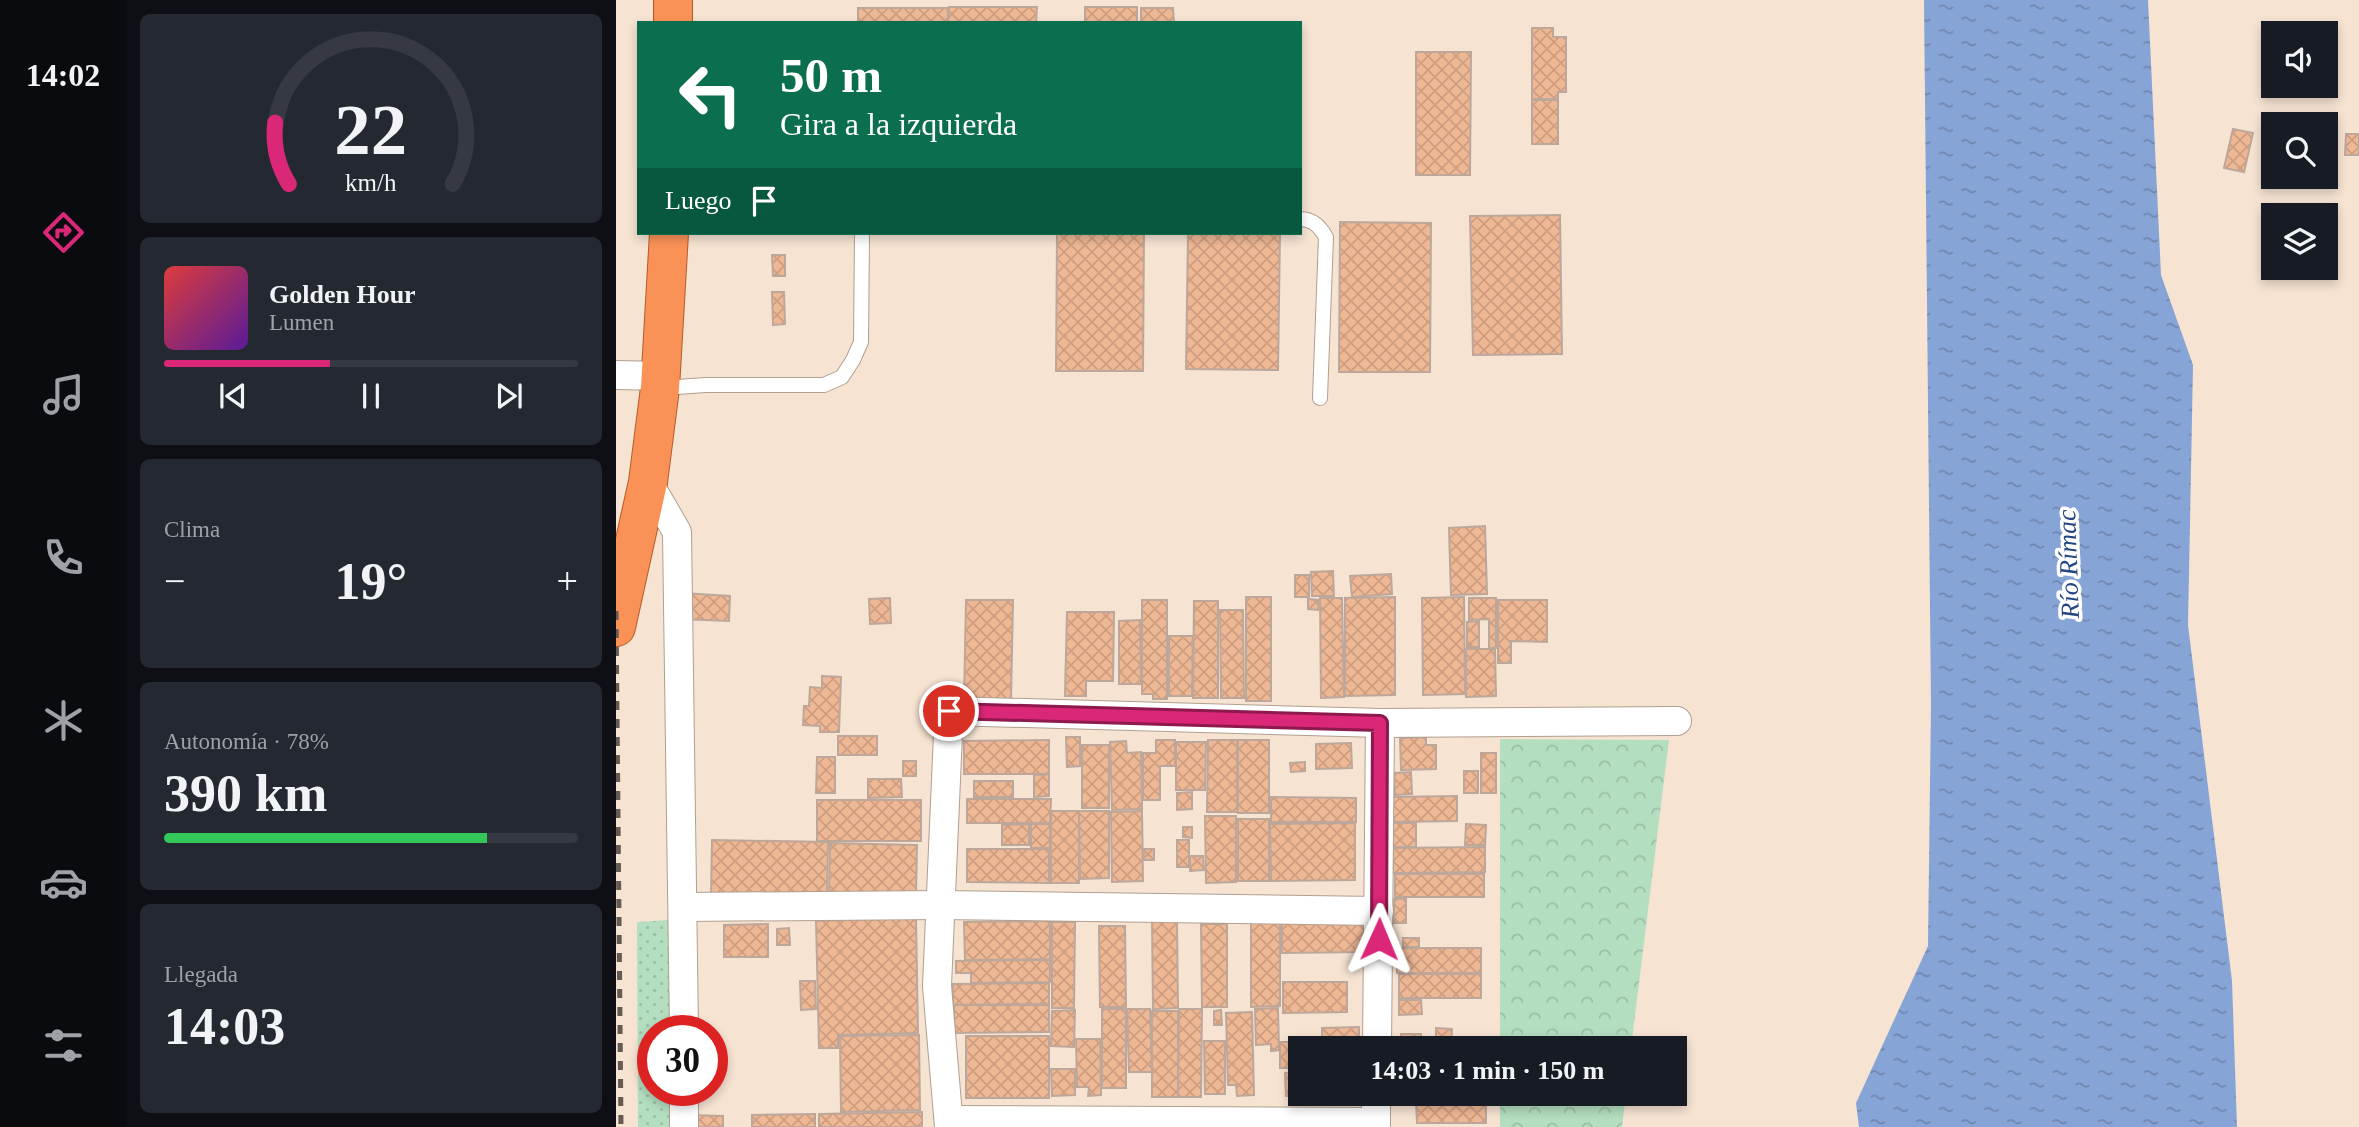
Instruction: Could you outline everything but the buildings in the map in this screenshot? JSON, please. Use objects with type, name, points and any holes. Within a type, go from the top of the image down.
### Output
[{"type":"highway","points":[[673,0],[673,21]]},
{"type":"highway","points":[[616,627],[648,482],[661,382],[669,235]]},
{"type":"street","points":[[616,375],[661,382]]},
{"type":"street","points":[[648,482],[677,532],[684,1015]]},
{"type":"street","points":[[1376,1106],[1376,1124],[949,1123],[937,986],[949,711],[1380,723],[1677,721]]},
{"type":"street","points":[[1377,1036],[1380,723]]},
{"type":"street","points":[[683,907],[940,905],[1380,911]]},
{"type":"street","points":[[684,1106],[684,1127]]},
{"type":"lane","points":[[1302,219],[1308,219],[1320,227],[1326,237],[1320,398]]},
{"type":"lane","points":[[661,382],[706,385],[824,385],[842,377],[861,342],[862,235]]},
{"type":"green space","points":[[1500,739],[1669,740],[1632,1036],[1500,1036]]},
{"type":"green space","points":[[670,920],[672,1015],[637,1015],[637,922]]},
{"type":"green space","points":[[638,1106],[673,1106],[673,1127],[638,1127]]},
{"type":"green space","points":[[1500,1106],[1625,1106],[1622,1127],[1500,1127]]},
{"type":"water","name":"Río Rímac","points":[[1924,0],[2148,0],[2161,275],[2193,365],[2188,625],[2232,981],[2237,1127],[1859,1127],[1856,1103],[1928,946],[1931,705]]},
{"type":"railway","points":[[616,611],[621,1127]]},
{"type":"route","points":[[949,711],[1380,723],[1379,939]]}]
